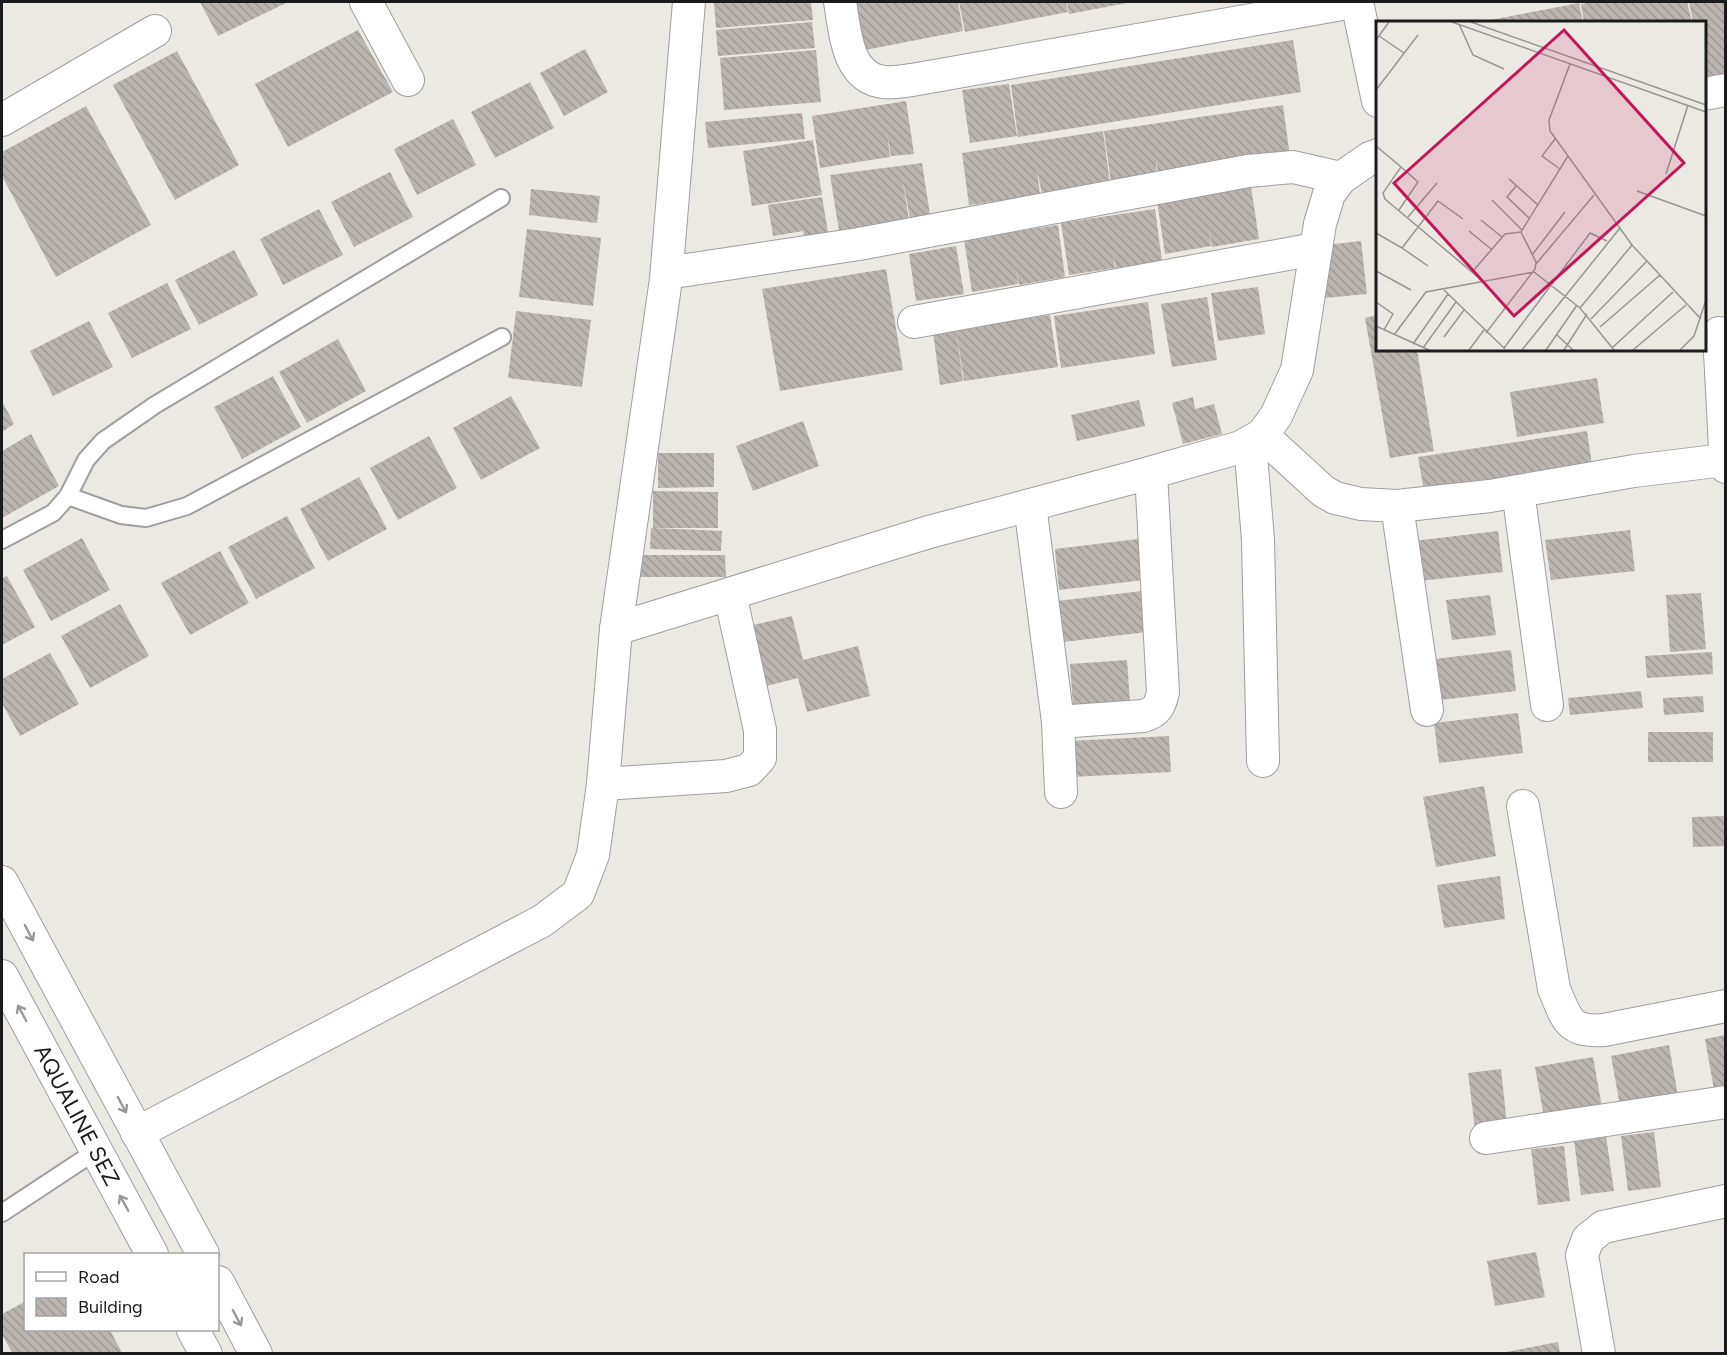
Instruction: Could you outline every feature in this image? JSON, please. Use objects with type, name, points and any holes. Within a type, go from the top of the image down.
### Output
[{"type":"street","points":[[366,2],[408,80]]},
{"type":"street","points":[[137,1133],[542,921],[578,894],[594,855],[603,784],[616,629],[667,273],[689,2]]},
{"type":"street","points":[[840,2],[849,52],[859,70],[869,79],[884,82],[912,80],[1355,2],[1376,96]]},
{"type":"street","points":[[2,120],[155,31]]},
{"type":"street","points":[[1706,94],[1725,90]]},
{"type":"street","points":[[616,629],[929,532],[1150,473],[1241,447],[1256,439],[1276,416],[1297,370],[1315,249],[1329,194],[1341,178],[1376,156]]},
{"type":"street","points":[[667,273],[859,244],[1248,171],[1293,167],[1341,178]]},
{"type":"street","points":[[914,322],[1315,249]]},
{"type":"street","points":[[1256,439],[1335,498],[1361,504],[1397,506],[1518,491],[1634,471],[1725,463],[1716,332]]},
{"type":"street","points":[[1256,439],[1263,761]]},
{"type":"street","points":[[1058,722],[1143,716],[1154,712],[1161,704],[1163,693],[1150,473]]},
{"type":"street","points":[[1518,491],[1547,705]]},
{"type":"street","points":[[1030,505],[1058,722],[1061,792]]},
{"type":"street","points":[[1397,506],[1427,710]]},
{"type":"street","points":[[603,784],[726,776],[749,770],[760,758],[760,730],[730,594]]},
{"type":"street","points":[[1523,806],[1554,989],[1563,1011],[1575,1028],[1586,1032],[1604,1030],[1725,1006]]},
{"type":"street","points":[[2,882],[201,1253]]},
{"type":"street","name":"AQUALINE SEZ","points":[[2,976],[151,1253]]},
{"type":"street","points":[[1486,1138],[1725,1102]]},
{"type":"street","points":[[1599,1353],[1582,1255],[1588,1239],[1603,1227],[1725,1201]]},
{"type":"street","points":[[219,1284],[256,1353]]},
{"type":"street","points":[[194,1331],[206,1353]]},
{"type":"lane","points":[[2,540],[53,513],[68,496],[86,460],[103,441],[155,405],[501,198]]},
{"type":"lane","points":[[68,496],[120,515],[146,518],[188,506],[502,337]]},
{"type":"lane","points":[[2,1213],[96,1151]]},
{"type":"building","points":[[200,2],[288,2],[218,36]]},
{"type":"building","points":[[714,2],[811,2],[813,20],[716,28]]},
{"type":"building","points":[[850,2],[958,2],[963,31],[860,51]]},
{"type":"building","points":[[959,2],[1066,2],[1068,12],[965,32]]},
{"type":"building","points":[[1067,2],[1127,2],[1127,3],[1069,14]]},
{"type":"building","points":[[1687,2],[1692,21],[1584,21],[1581,4]]},
{"type":"building","points":[[1689,2],[1725,2],[1725,77],[1706,82],[1706,21],[1693,21]]},
{"type":"building","points":[[1579,3],[1583,21],[1485,21]]},
{"type":"building","points":[[812,22],[815,48],[718,56],[716,30]]},
{"type":"building","points":[[358,30],[393,92],[288,147],[255,84]]},
{"type":"building","points":[[1293,40],[1301,92],[1018,137],[1011,85]]},
{"type":"building","points":[[585,49],[608,92],[564,116],[540,73]]},
{"type":"building","points":[[816,50],[821,102],[724,110],[720,58]]},
{"type":"building","points":[[177,51],[239,165],[175,200],[113,85]]},
{"type":"building","points":[[530,82],[554,128],[495,158],[471,112]]},
{"type":"building","points":[[1009,84],[1017,136],[970,143],[962,90]]},
{"type":"building","points":[[906,101],[914,154],[891,156],[887,133],[890,157],[820,168],[812,116]]},
{"type":"building","points":[[1283,105],[1290,157],[1159,177],[1156,161],[1157,176],[1111,183],[1104,131]]},
{"type":"building","points":[[86,106],[151,225],[56,277],[2,176],[2,152]]},
{"type":"building","points":[[802,113],[805,139],[708,148],[705,122]]},
{"type":"building","points":[[453,119],[476,165],[417,195],[394,149]]},
{"type":"building","points":[[1103,131],[1110,184],[1042,194],[1037,169],[1040,195],[969,205],[962,153]]},
{"type":"building","points":[[813,140],[822,195],[752,206],[743,151]]},
{"type":"building","points":[[922,163],[930,215],[910,218],[902,177],[909,220],[839,231],[830,175]]},
{"type":"building","points":[[390,172],[413,217],[354,247],[331,202]]},
{"type":"building","points":[[1251,187],[1259,239],[1212,247],[1209,231],[1211,246],[1165,254],[1157,201]]},
{"type":"building","points":[[531,189],[600,196],[597,223],[529,215]]},
{"type":"building","points":[[822,197],[829,238],[805,242],[803,231],[773,236],[768,205]]},
{"type":"building","points":[[319,209],[343,255],[283,285],[260,239]]},
{"type":"building","points":[[1155,209],[1162,261],[1116,268],[1113,253],[1115,268],[1069,275],[1061,223]]},
{"type":"building","points":[[1058,225],[1065,277],[1019,285],[1016,269],[1018,284],[972,292],[964,239]]},
{"type":"building","points":[[527,229],[601,238],[593,306],[519,297]]},
{"type":"building","points":[[1361,241],[1367,294],[1324,298],[1318,246]]},
{"type":"building","points":[[956,246],[964,294],[916,301],[909,254]]},
{"type":"building","points":[[234,250],[258,295],[199,325],[175,280]]},
{"type":"building","points":[[886,269],[903,370],[780,391],[762,289]]},
{"type":"building","points":[[167,283],[191,329],[132,358],[108,313]]},
{"type":"building","points":[[1258,287],[1265,334],[1218,341],[1211,293]]},
{"type":"building","points":[[1207,297],[1217,360],[1172,367],[1161,304]]},
{"type":"building","points":[[1148,302],[1155,354],[1061,368],[1054,316]]},
{"type":"building","points":[[516,311],[591,320],[582,387],[508,378]]},
{"type":"building","points":[[1050,315],[1058,367],[964,381],[956,329]]},
{"type":"building","points":[[1376,315],[1376,351],[1417,351],[1434,451],[1390,458],[1365,318]]},
{"type":"building","points":[[89,321],[113,367],[53,396],[30,351]]},
{"type":"building","points":[[956,329],[963,381],[940,385],[933,332]]},
{"type":"building","points":[[338,339],[366,391],[307,423],[279,372]]},
{"type":"building","points":[[273,376],[301,427],[242,459],[214,407]]},
{"type":"building","points":[[1597,378],[1604,423],[1517,437],[1510,392]]},
{"type":"building","points":[[511,396],[540,448],[481,480],[453,428]]},
{"type":"building","points":[[1193,397],[1195,409],[1214,404],[1222,434],[1183,444],[1172,403]]},
{"type":"building","points":[[1139,400],[1145,426],[1077,441],[1071,415]]},
{"type":"building","points":[[2,401],[14,424],[2,432]]},
{"type":"building","points":[[803,421],[819,466],[753,491],[736,446]]},
{"type":"building","points":[[1587,431],[1593,471],[1425,497],[1418,457]]},
{"type":"building","points":[[31,434],[59,486],[2,518],[2,451]]},
{"type":"building","points":[[429,436],[457,488],[398,520],[370,468]]},
{"type":"building","points":[[658,453],[714,453],[714,487],[658,488]]},
{"type":"building","points":[[359,477],[387,529],[328,561],[300,509]]},
{"type":"building","points":[[653,491],[718,492],[718,528],[653,528]]},
{"type":"building","points":[[287,516],[315,568],[256,599],[228,547]]},
{"type":"building","points":[[651,528],[722,531],[721,551],[650,549]]},
{"type":"building","points":[[1630,530],[1635,571],[1551,580],[1545,540]]},
{"type":"building","points":[[1498,531],[1503,572],[1419,581],[1413,541]]},
{"type":"building","points":[[82,538],[110,590],[51,621],[23,570]]},
{"type":"building","points":[[1138,539],[1144,580],[1059,590],[1055,549]]},
{"type":"building","points":[[220,551],[249,603],[190,635],[161,583]]},
{"type":"building","points":[[637,555],[725,555],[726,577],[637,577]]},
{"type":"building","points":[[7,576],[35,627],[2,645],[2,578]]},
{"type":"building","points":[[1142,591],[1147,632],[1063,642],[1057,601]]},
{"type":"building","points":[[1701,593],[1706,649],[1670,652],[1666,595]]},
{"type":"building","points":[[1490,595],[1496,635],[1452,640],[1446,600]]},
{"type":"building","points":[[120,604],[149,656],[90,688],[61,636]]},
{"type":"building","points":[[792,616],[803,660],[858,646],[870,696],[807,712],[798,678],[759,688],[744,627]]},
{"type":"building","points":[[1511,650],[1516,691],[1432,701],[1426,660]]},
{"type":"building","points":[[1712,652],[1713,674],[1647,678],[1645,656]]},
{"type":"building","points":[[50,653],[79,704],[20,736],[2,703],[2,679]]},
{"type":"building","points":[[1127,660],[1130,702],[1073,706],[1070,664]]},
{"type":"building","points":[[1641,691],[1643,708],[1570,715],[1568,698]]},
{"type":"building","points":[[1703,696],[1704,712],[1664,715],[1663,698]]},
{"type":"building","points":[[1518,713],[1523,753],[1439,763],[1434,723]]},
{"type":"building","points":[[1648,732],[1713,732],[1713,762],[1648,762]]},
{"type":"building","points":[[1169,736],[1171,772],[1071,777],[1068,741]]},
{"type":"building","points":[[1484,786],[1496,856],[1436,867],[1423,797]]},
{"type":"building","points":[[1725,816],[1725,846],[1693,847],[1692,817]]},
{"type":"building","points":[[1500,876],[1505,919],[1444,928],[1437,885]]},
{"type":"building","points":[[1725,1035],[1725,1093],[1715,1095],[1705,1039]]},
{"type":"building","points":[[1669,1045],[1679,1102],[1621,1111],[1611,1056]]},
{"type":"building","points":[[1593,1057],[1603,1113],[1545,1123],[1535,1067]]},
{"type":"building","points":[[1501,1069],[1507,1125],[1475,1129],[1468,1073]]},
{"type":"building","points":[[1654,1132],[1661,1187],[1628,1191],[1621,1136]]},
{"type":"building","points":[[1606,1136],[1614,1191],[1581,1195],[1574,1140]]},
{"type":"building","points":[[1564,1146],[1570,1201],[1538,1205],[1531,1149]]},
{"type":"building","points":[[1536,1252],[1545,1297],[1495,1306],[1487,1261]]},
{"type":"building","points":[[24,1302],[24,1331],[111,1331],[122,1353],[12,1353],[2,1334],[2,1314]]},
{"type":"building","points":[[1558,1342],[1560,1353],[1506,1353],[1506,1352]]}]
